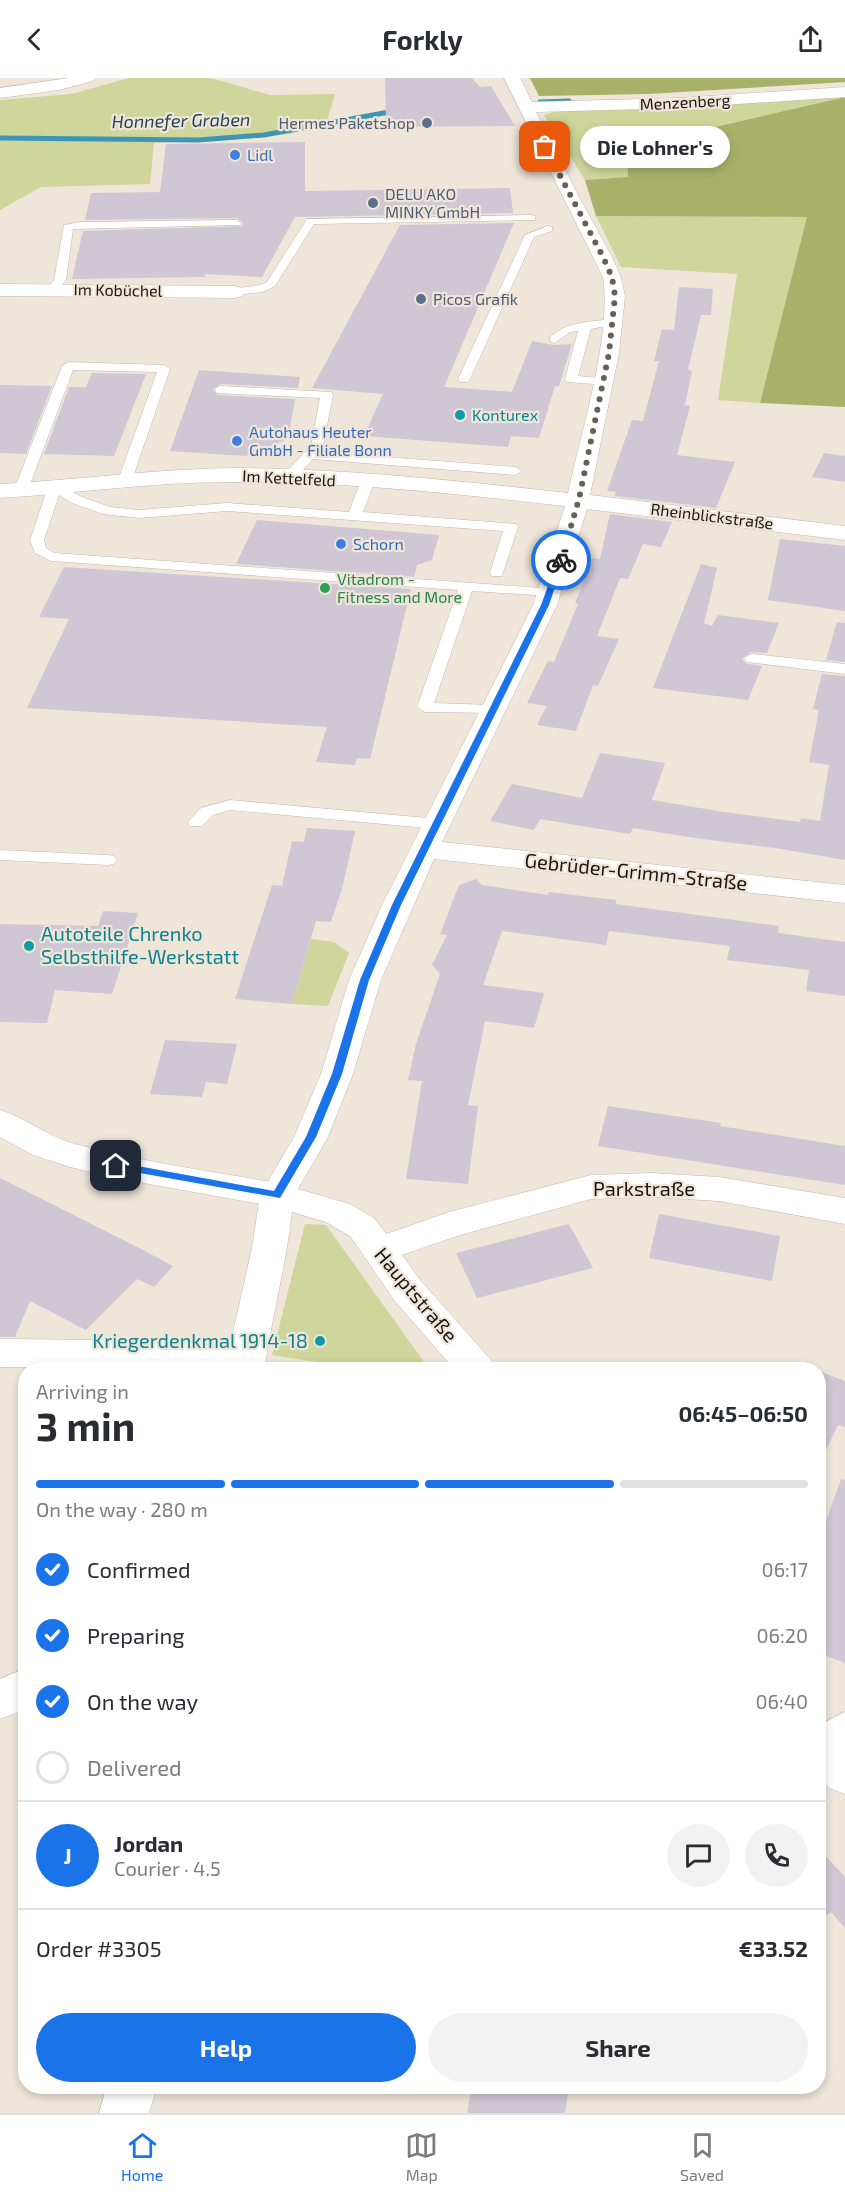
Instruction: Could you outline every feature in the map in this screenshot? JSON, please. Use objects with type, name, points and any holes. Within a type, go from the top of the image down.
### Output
[{"type":"street","points":[[0,93],[59,86],[88,78]]},
{"type":"street","points":[[249,1362],[270,1248],[277,1195],[311,1137],[337,1074],[365,980],[397,905],[550,592],[579,499],[603,382],[615,296],[612,277],[512,78]]},
{"type":"street","name":"Menzenberg","points":[[526,107],[679,103],[845,92]]},
{"type":"street","name":"Im Kobüchel","points":[[0,290],[236,291]]},
{"type":"street","name":"Im Kettelfeld","points":[[11,490],[125,480],[225,475],[289,477],[579,499]]},
{"type":"street","name":"Rheinblickstraße","points":[[579,499],[845,533]]},
{"type":"street","name":"Gebrüder-Grimm-Straße","points":[[432,837],[845,894]]},
{"type":"street","name":"Hauptstraße","points":[[0,1122],[45,1147],[70,1155],[116,1166],[277,1195],[338,1214],[363,1227],[408,1291],[471,1362]]},
{"type":"street","name":"Parkstraße","points":[[378,1250],[449,1225],[591,1187],[652,1185],[719,1190],[845,1211]]},
{"type":"street","points":[[0,1353],[172,1362]]},
{"type":"street","points":[[0,1700],[18,1691]]},
{"type":"street","points":[[124,2113],[130,2094]]},
{"type":"lane","points":[[236,291],[263,289],[271,284],[311,221],[531,218]]},
{"type":"lane","points":[[52,290],[60,280],[68,227],[236,223]]},
{"type":"lane","points":[[465,379],[530,235],[548,229]]},
{"type":"lane","points":[[554,339],[566,329],[586,324],[612,322]]},
{"type":"lane","points":[[586,324],[571,379],[603,382]]},
{"type":"lane","points":[[11,490],[68,366],[164,369],[125,480]]},
{"type":"lane","points":[[221,390],[327,395],[317,447],[289,477]]},
{"type":"lane","points":[[310,455],[516,471]]},
{"type":"lane","points":[[354,517],[367,483]]},
{"type":"lane","points":[[497,573],[511,526],[227,507],[139,514],[108,511],[77,500],[55,487],[37,540],[40,550],[51,557],[550,592]]},
{"type":"lane","points":[[466,586],[425,707],[492,710]]},
{"type":"lane","points":[[752,659],[845,669]]},
{"type":"lane","points":[[196,822],[203,813],[215,807],[230,805],[432,837]]},
{"type":"lane","points":[[0,855],[108,860]]},
{"type":"green space","points":[[129,78],[211,78],[270,95],[335,94],[327,121],[290,134],[154,143],[150,184],[41,187],[0,210],[0,100],[71,94]]},
{"type":"green space","points":[[530,78],[845,78],[845,82],[648,94],[539,96]]},
{"type":"green space","points":[[844,97],[719,126],[628,152],[628,177],[585,180],[544,115],[560,110]]},
{"type":"green space","points":[[845,97],[845,407],[760,403],[807,217],[596,216],[585,180],[628,177],[627,152],[719,126]]},
{"type":"green space","points":[[596,216],[808,217],[760,403],[718,400],[737,274],[621,267]]},
{"type":"green space","points":[[311,939],[334,942],[349,953],[328,1006],[292,1004]]},
{"type":"green space","points":[[305,1224],[326,1225],[424,1362],[316,1362],[272,1355]]},
{"type":"building","points":[[385,78],[472,78],[480,87],[491,86],[515,126],[386,127]]},
{"type":"building","points":[[305,142],[305,191],[510,188],[513,213],[295,217],[262,277],[205,274],[205,277],[72,279],[83,231],[242,226],[243,222],[236,218],[85,220],[91,193],[160,192],[166,144]]},
{"type":"building","points":[[514,223],[444,387],[512,392],[532,341],[553,345],[572,344],[559,386],[555,386],[539,438],[511,436],[508,447],[364,436],[383,394],[312,388],[400,225]]},
{"type":"building","points":[[679,287],[713,289],[711,315],[701,315],[688,370],[692,371],[685,405],[690,406],[677,455],[735,462],[716,508],[615,496],[616,492],[607,491],[632,420],[643,421],[659,361],[654,361],[662,329],[674,330]]},
{"type":"building","points":[[199,370],[300,377],[298,388],[221,384],[213,389],[217,395],[295,399],[288,439],[245,456],[170,451]]},
{"type":"building","points":[[92,373],[146,374],[114,456],[44,454],[69,387],[86,387]]},
{"type":"building","points":[[0,385],[52,386],[26,454],[0,453]]},
{"type":"building","points":[[824,453],[845,456],[845,482],[812,477]]},
{"type":"building","points":[[610,514],[672,522],[661,547],[643,544],[628,579],[620,578],[597,636],[619,639],[598,686],[593,685],[576,731],[537,725],[547,706],[527,703],[548,661],[554,662],[578,604],[575,603],[593,558],[600,559]]},
{"type":"building","name":"Schorn","points":[[257,520],[439,535],[432,560],[417,565],[414,577],[236,564]]},
{"type":"building","points":[[780,539],[845,546],[845,611],[768,600]]},
{"type":"building","points":[[701,564],[717,568],[704,623],[712,626],[718,615],[779,623],[767,653],[751,652],[742,659],[747,664],[762,666],[748,700],[653,688]]},
{"type":"building","points":[[64,567],[411,589],[370,759],[357,758],[355,765],[316,762],[327,727],[27,708],[69,619],[39,617]]},
{"type":"building","points":[[837,622],[845,623],[845,662],[826,660]]},
{"type":"building","points":[[822,674],[845,676],[845,860],[633,828],[630,834],[540,819],[534,830],[490,821],[512,784],[582,798],[600,753],[665,763],[652,800],[800,822],[801,818],[820,821],[829,765],[809,762],[819,710],[813,709]]},
{"type":"building","points":[[307,828],[355,831],[342,889],[331,922],[316,921],[292,1004],[235,999],[272,885],[282,886],[292,841],[304,842]]},
{"type":"building","points":[[476,879],[482,885],[548,895],[549,892],[616,900],[616,904],[779,926],[778,933],[845,942],[845,996],[806,991],[809,970],[727,960],[730,946],[609,931],[606,945],[502,931],[483,985],[544,993],[534,1028],[485,1021],[468,1105],[478,1106],[468,1184],[406,1179],[422,1081],[408,1080],[416,1044],[440,974],[432,965],[447,935],[440,934],[459,885]]},
{"type":"building","points":[[103,911],[138,913],[112,994],[55,990],[47,1023],[0,1022],[0,924],[98,926]]},
{"type":"building","points":[[165,1040],[237,1044],[227,1084],[206,1082],[202,1097],[150,1094]]},
{"type":"building","points":[[608,1106],[721,1123],[720,1126],[845,1146],[845,1185],[598,1146]]},
{"type":"building","points":[[0,1178],[173,1266],[154,1287],[137,1279],[86,1330],[30,1301],[15,1337],[0,1337]]},
{"type":"building","points":[[659,1214],[780,1236],[772,1281],[649,1258]]},
{"type":"building","points":[[569,1224],[593,1268],[477,1298],[456,1253]]},
{"type":"building","points":[[826,1374],[845,1381],[845,1427],[838,1425],[826,1450]]},
{"type":"building","points":[[841,1479],[845,1480],[845,1663],[826,1656],[826,1521]]},
{"type":"building","points":[[826,1857],[845,1877],[845,1928],[831,1912],[826,1916]]},
{"type":"building","points":[[471,2094],[568,2094],[565,2113],[467,2113]]},
{"type":"waterway","name":"Honnefer Graben","points":[[540,102],[569,101]]},
{"type":"waterway","name":"Honnefer Graben","points":[[0,138],[198,140],[264,135],[400,110]]},
{"type":"way so far","points":[[545,147],[603,257],[612,277],[615,296],[609,353],[579,499],[561,560]]},
{"type":"place","name":"Hermes Paketshop","points":[[427,123]]},
{"type":"place","name":"Die Lohner's","points":[[545,147]]},
{"type":"place","name":"Lidl","points":[[235,155]]},
{"type":"place","name":"DELU AKO MINKY GmbH","points":[[373,203]]},
{"type":"place","name":"Picos Grafik","points":[[421,299]]},
{"type":"place","name":"Konturex","points":[[460,415]]},
{"type":"place","name":"Autohaus Heuter GmbH - Filiale Bonn","points":[[237,441]]},
{"type":"place","name":"Schorn","points":[[341,544]]},
{"type":"place","name":"Vitadrom - Fitness and More","points":[[325,588]]},
{"type":"place","name":"Autoteile Chrenko Selbsthilfe-Werkstatt","points":[[29,946]]},
{"type":"place","name":"Kriegerdenkmal 1914-18","points":[[320,1341]]},
{"type":"route","points":[[116,1166],[277,1195],[311,1137],[320,1116],[337,1074],[365,980],[381,940],[545,605],[561,560]]}]
